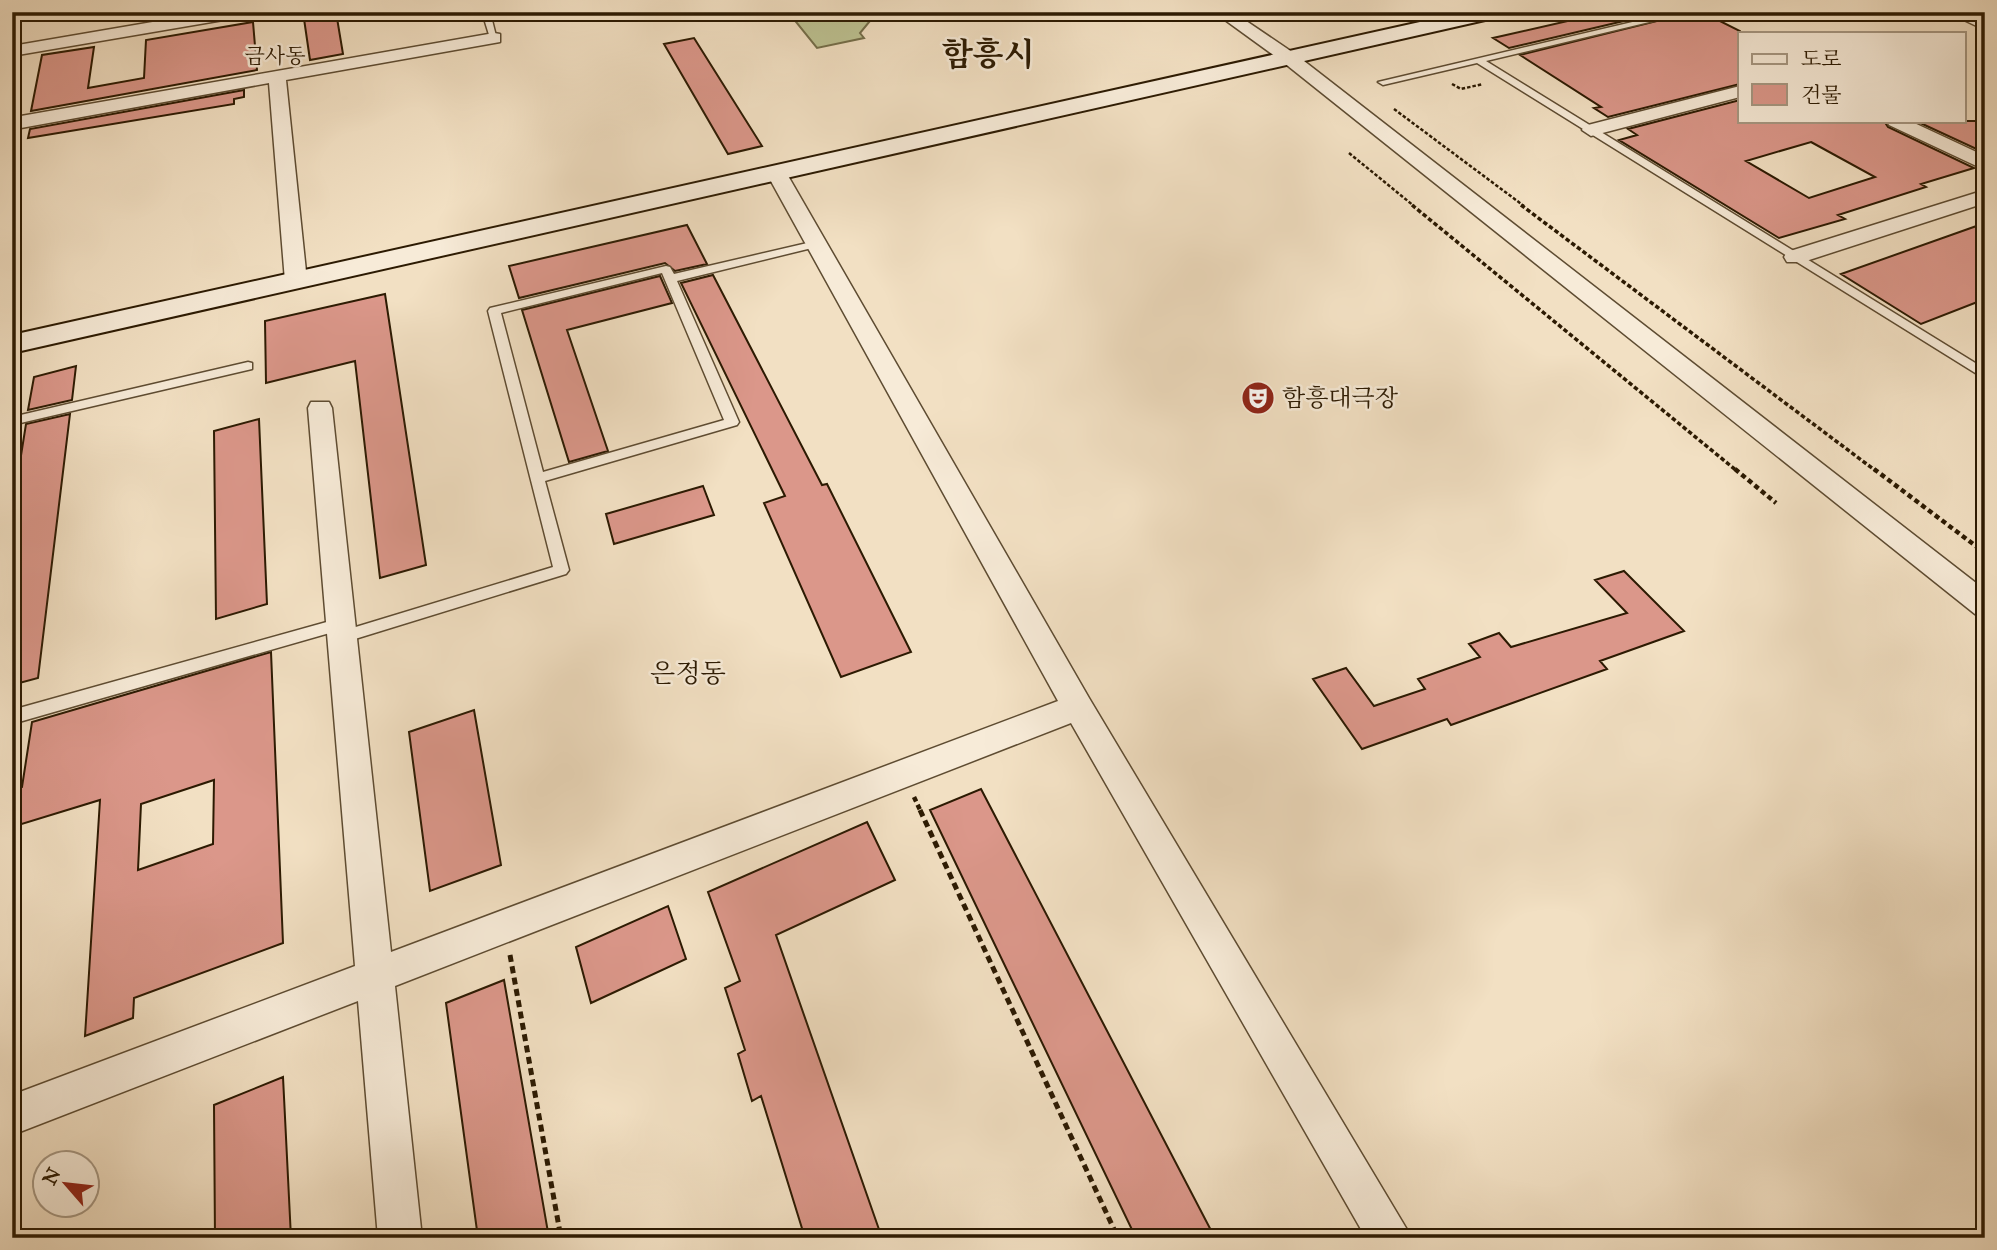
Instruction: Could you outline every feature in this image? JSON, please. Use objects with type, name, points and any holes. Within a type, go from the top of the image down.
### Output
[{"type":"street","points":[[12,51],[241,12]]},
{"type":"street","points":[[1223,12],[1289,58],[1985,606]]},
{"type":"street","points":[[12,344],[1494,12]]},
{"type":"street","points":[[1955,12],[1985,25]]},
{"type":"street","points":[[1959,32],[1985,25]]},
{"type":"street","points":[[21,121],[494,38]]},
{"type":"street","points":[[277,76],[296,281]]},
{"type":"street","points":[[1591,130],[1738,92]]},
{"type":"street","points":[[1898,122],[1985,164]]},
{"type":"street","points":[[777,174],[1377,1233]]},
{"type":"street","points":[[1795,257],[1985,197]]},
{"type":"street","points":[[320,408],[400,1238]]},
{"type":"street","points":[[12,1115],[1079,707]]},
{"type":"lane","points":[[486,12],[494,38]]},
{"type":"lane","points":[[1383,82],[1687,12]]},
{"type":"lane","points":[[1478,60],[1985,375]]},
{"type":"lane","points":[[670,279],[816,244]]},
{"type":"lane","points":[[12,718],[561,570],[494,311],[666,269],[732,422],[538,478]]},
{"type":"lane","points":[[12,421],[248,366]]},
{"type":"path","points":[[778,12],[784,19],[814,12]]},
{"type":"path","points":[[1441,87],[1452,84],[1461,89],[1506,78]]},
{"type":"path","points":[[1384,102],[1985,553]]},
{"type":"path","points":[[1349,153],[1776,503]]},
{"type":"path","points":[[903,774],[1118,1238]]},
{"type":"path","points":[[505,926],[561,1238]]},
{"type":"green space","points":[[788,12],[895,12],[874,16],[860,33],[864,38],[817,48]]},
{"type":"building","points":[[303,12],[336,12],[343,54],[310,60]]},
{"type":"building","points":[[1607,12],[1662,12],[1509,48],[1493,38]]},
{"type":"building","points":[[1693,12],[1702,12],[1740,31],[1738,84],[1608,117],[1594,108],[1601,107],[1520,55]]},
{"type":"building","points":[[253,22],[257,70],[31,111],[42,55],[94,47],[88,88],[144,78],[146,40]]},
{"type":"building","points":[[694,38],[762,146],[728,154],[664,44]]},
{"type":"building","points":[[244,90],[244,97],[234,99],[234,104],[28,138],[30,129]]},
{"type":"building","points":[[1738,101],[1738,122],[1885,122],[1888,127],[1974,168],[1921,184],[1926,187],[1838,215],[1845,219],[1779,238],[1619,140],[1637,135],[1628,129]],"holes":[[[1811,142],[1875,177],[1809,198],[1746,161]]]},
{"type":"building","points":[[1985,121],[1985,153],[1918,122]]},
{"type":"building","points":[[1985,223],[1985,299],[1921,324],[1841,274]]},
{"type":"building","points":[[687,225],[707,264],[675,271],[665,263],[519,298],[509,266]]},
{"type":"building","points":[[713,275],[822,485],[827,484],[911,652],[841,677],[764,503],[785,496],[681,283]]},
{"type":"building","points":[[660,276],[672,303],[567,330],[608,451],[569,462],[522,310]]},
{"type":"building","points":[[385,294],[426,565],[380,578],[355,361],[266,383],[265,321]]},
{"type":"building","points":[[76,366],[72,400],[28,410],[34,377]]},
{"type":"building","points":[[70,414],[38,678],[12,685],[12,512],[26,424]]},
{"type":"building","points":[[259,419],[267,604],[216,619],[214,431]]},
{"type":"building","points":[[703,486],[714,515],[614,544],[606,514]]},
{"type":"building","points":[[1624,571],[1684,631],[1600,661],[1607,669],[1451,725],[1447,719],[1362,749],[1313,679],[1346,668],[1374,706],[1425,689],[1418,679],[1480,657],[1469,644],[1499,633],[1511,647],[1627,613],[1595,580]]},
{"type":"building","points":[[271,652],[283,943],[134,998],[133,1018],[85,1036],[100,800],[12,827],[12,790],[22,787],[32,722]],"holes":[[[214,780],[213,844],[138,870],[141,804]]]},
{"type":"building","points":[[474,710],[501,865],[430,891],[409,732]]},
{"type":"building","points":[[981,789],[1215,1238],[1136,1238],[930,810]]},
{"type":"building","points":[[867,822],[895,880],[776,935],[882,1238],[805,1238],[761,1096],[752,1101],[738,1054],[745,1050],[725,988],[740,981],[708,892]]},
{"type":"building","points":[[668,906],[686,959],[591,1003],[576,947]]},
{"type":"building","points":[[504,980],[549,1238],[478,1238],[446,1003]]},
{"type":"building","points":[[283,1077],[291,1238],[215,1238],[214,1105]]},
{"type":"place","name":"함흥대극장","points":[[1258,398]]},
{"type":"district","name":"함흥시","points":[[988,54]]},
{"type":"district","name":"금사동","points":[[275,56]]},
{"type":"district","name":"은정동","points":[[688,673]]}]
